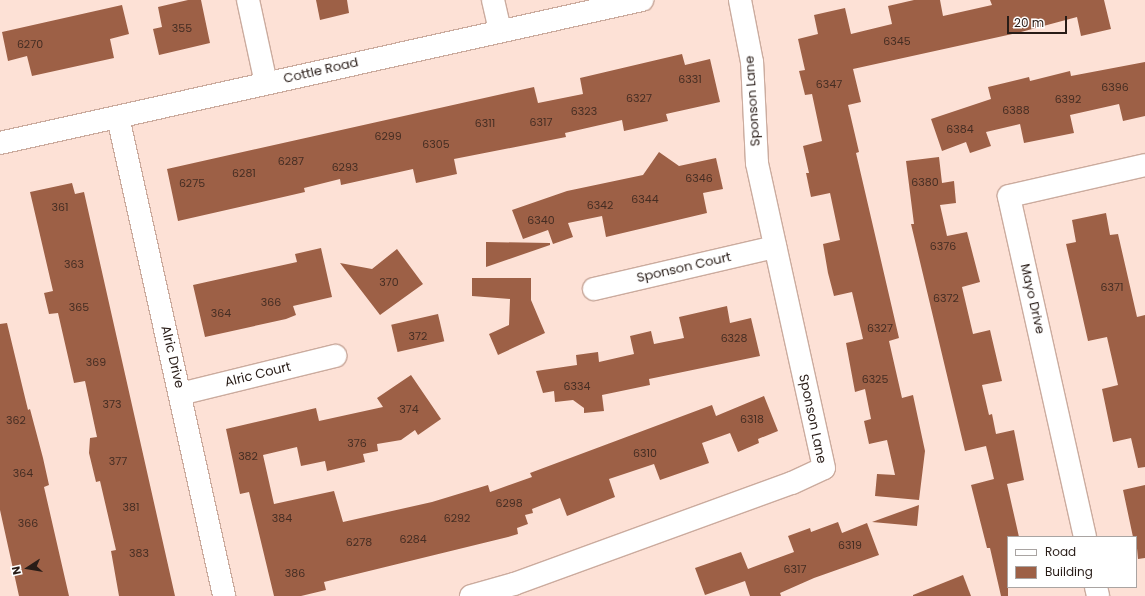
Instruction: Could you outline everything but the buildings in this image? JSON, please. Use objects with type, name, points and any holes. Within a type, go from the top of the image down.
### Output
[{"type":"street","points":[[248,0],[266,83]]},
{"type":"street","points":[[494,0],[500,31]]},
{"type":"street","name":"Cottle Road","points":[[0,143],[118,118],[266,83],[642,0]]},
{"type":"street","name":"Sponson Lane","points":[[471,596],[528,579],[792,483],[824,468],[757,163],[752,62],[740,0]]},
{"type":"street","name":"Alric Drive","points":[[118,118],[224,596]]},
{"type":"street","name":"Mayo Drive","points":[[1085,536],[1009,196],[1145,165]]},
{"type":"street","name":"Sponson Court","points":[[594,289],[775,247]]},
{"type":"street","name":"Alric Court","points":[[180,394],[335,356]]}]
